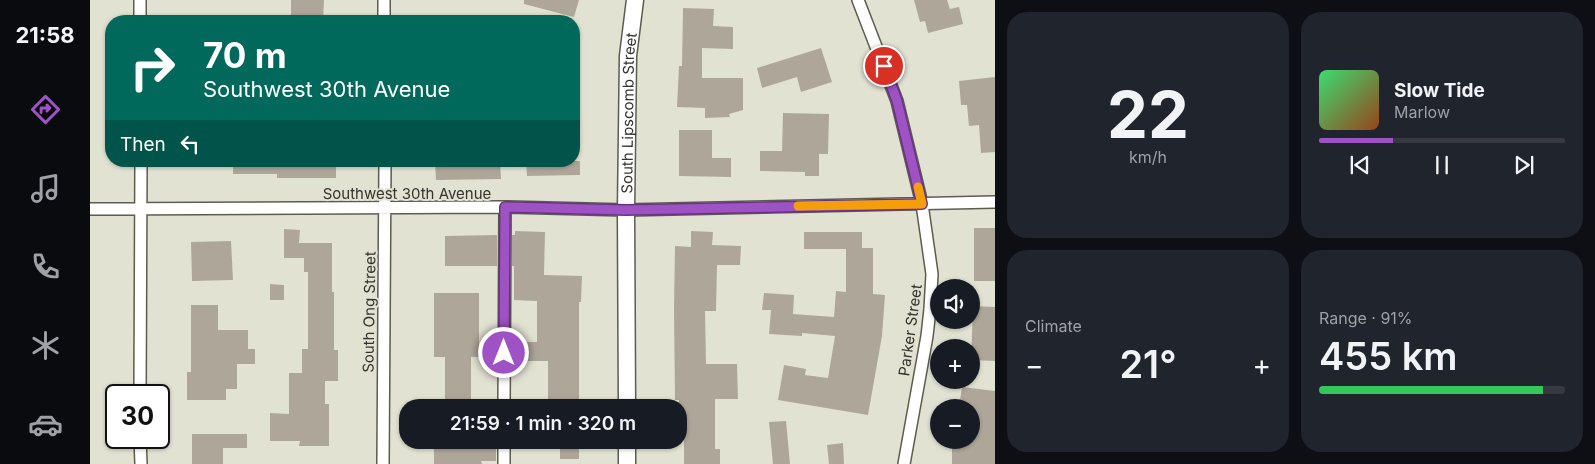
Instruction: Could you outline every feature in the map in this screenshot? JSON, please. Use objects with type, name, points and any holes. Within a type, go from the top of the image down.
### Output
[{"type":"street","points":[[140,0],[140,15]]},
{"type":"street","points":[[384,0],[384,15]]},
{"type":"street","name":"South Lipscomb Street","points":[[627,399],[626,210],[628,56],[635,0]]},
{"type":"street","name":"Parker Street","points":[[858,0],[897,101],[922,204],[932,274],[930,309],[904,464]]},
{"type":"street","points":[[140,384],[141,167]]},
{"type":"street","name":"South Ong Street","points":[[383,464],[385,167]]},
{"type":"street","name":"Southwest 30th Avenue","points":[[90,209],[505,207],[626,210],[995,202]]},
{"type":"street","points":[[504,399],[505,207]]},
{"type":"street","points":[[140,449],[140,464]]},
{"type":"street","points":[[504,449],[504,464]]},
{"type":"street","points":[[627,449],[627,464]]},
{"type":"building","points":[[291,0],[324,0],[323,15],[291,15]]},
{"type":"building","points":[[524,0],[579,0],[575,15],[566,15],[524,4]]},
{"type":"building","points":[[914,0],[947,0],[950,9],[959,7],[963,24],[928,33],[925,21],[920,22]]},
{"type":"building","points":[[683,8],[714,9],[713,26],[733,27],[733,49],[702,48],[702,78],[743,78],[743,110],[729,114],[730,117],[705,118],[705,108],[677,107],[679,66],[682,66]]},
{"type":"building","points":[[821,48],[832,82],[801,92],[797,77],[762,88],[757,68]]},
{"type":"building","points":[[995,77],[995,152],[981,153],[979,125],[969,126],[967,105],[961,105],[959,81]]},
{"type":"building","points":[[783,113],[829,114],[828,154],[819,154],[819,176],[805,176],[805,172],[760,171],[760,151],[782,151]]},
{"type":"building","points":[[679,130],[712,130],[712,158],[731,158],[731,177],[679,176]]},
{"type":"building","points":[[233,167],[336,167],[336,178],[277,178],[277,174],[233,174]]},
{"type":"building","points":[[435,167],[500,167],[501,179],[436,180]]},
{"type":"building","points":[[526,167],[580,167],[580,175],[527,176]]},
{"type":"building","points":[[974,228],[995,228],[995,281],[974,279]]},
{"type":"building","points":[[284,229],[300,230],[299,243],[332,243],[334,350],[338,350],[338,381],[325,381],[325,404],[329,404],[329,446],[299,446],[300,441],[270,441],[270,413],[289,414],[289,373],[302,373],[302,349],[308,349],[308,272],[304,272],[304,258],[284,258]]},
{"type":"building","points":[[515,231],[545,232],[544,275],[582,276],[581,302],[579,302],[579,399],[548,399],[548,361],[519,361],[519,342],[537,342],[537,301],[514,300],[512,235],[515,235]]},
{"type":"building","points":[[691,231],[713,232],[712,245],[741,246],[740,265],[717,265],[716,311],[705,311],[706,364],[737,364],[738,399],[715,399],[715,449],[720,449],[720,464],[684,464],[684,449],[687,449],[687,399],[675,399],[675,246],[691,247]]},
{"type":"building","points":[[804,232],[862,232],[862,248],[873,248],[873,294],[885,295],[882,336],[868,415],[778,400],[784,365],[806,369],[805,375],[828,378],[835,336],[802,333],[802,336],[769,334],[771,310],[762,310],[764,293],[794,295],[793,314],[834,317],[836,291],[846,292],[846,249],[804,249]]},
{"type":"building","points":[[497,235],[497,266],[445,266],[445,236]]},
{"type":"building","points":[[231,241],[233,280],[192,281],[191,242]]},
{"type":"building","points":[[270,284],[284,285],[284,300],[270,300]]},
{"type":"building","points":[[434,293],[479,293],[479,357],[471,357],[471,399],[445,399],[445,357],[434,357]]},
{"type":"building","points":[[191,305],[218,305],[218,330],[248,330],[248,349],[255,349],[255,364],[237,364],[237,389],[226,389],[226,400],[187,400],[187,372],[191,372]]},
{"type":"building","points":[[980,306],[995,307],[995,361],[980,360],[980,339],[972,339],[972,329],[980,329]]},
{"type":"building","points":[[962,389],[995,391],[995,464],[952,464],[952,449],[980,449],[980,399],[960,399]]},
{"type":"building","points":[[786,421],[790,464],[773,464],[769,422]]},
{"type":"building","points":[[192,434],[247,434],[247,448],[223,448],[223,464],[192,464]]},
{"type":"building","points":[[843,443],[844,464],[829,464],[827,445]]},
{"type":"building","points":[[434,449],[496,449],[496,461],[481,461],[482,464],[434,464]]},
{"type":"building","points":[[560,449],[579,449],[579,459],[560,459]]},
{"type":"slow traffic","points":[[798,206],[922,204],[918,187]]},
{"type":"route","points":[[504,353],[505,207],[626,210],[922,204],[897,101],[884,66]]}]
